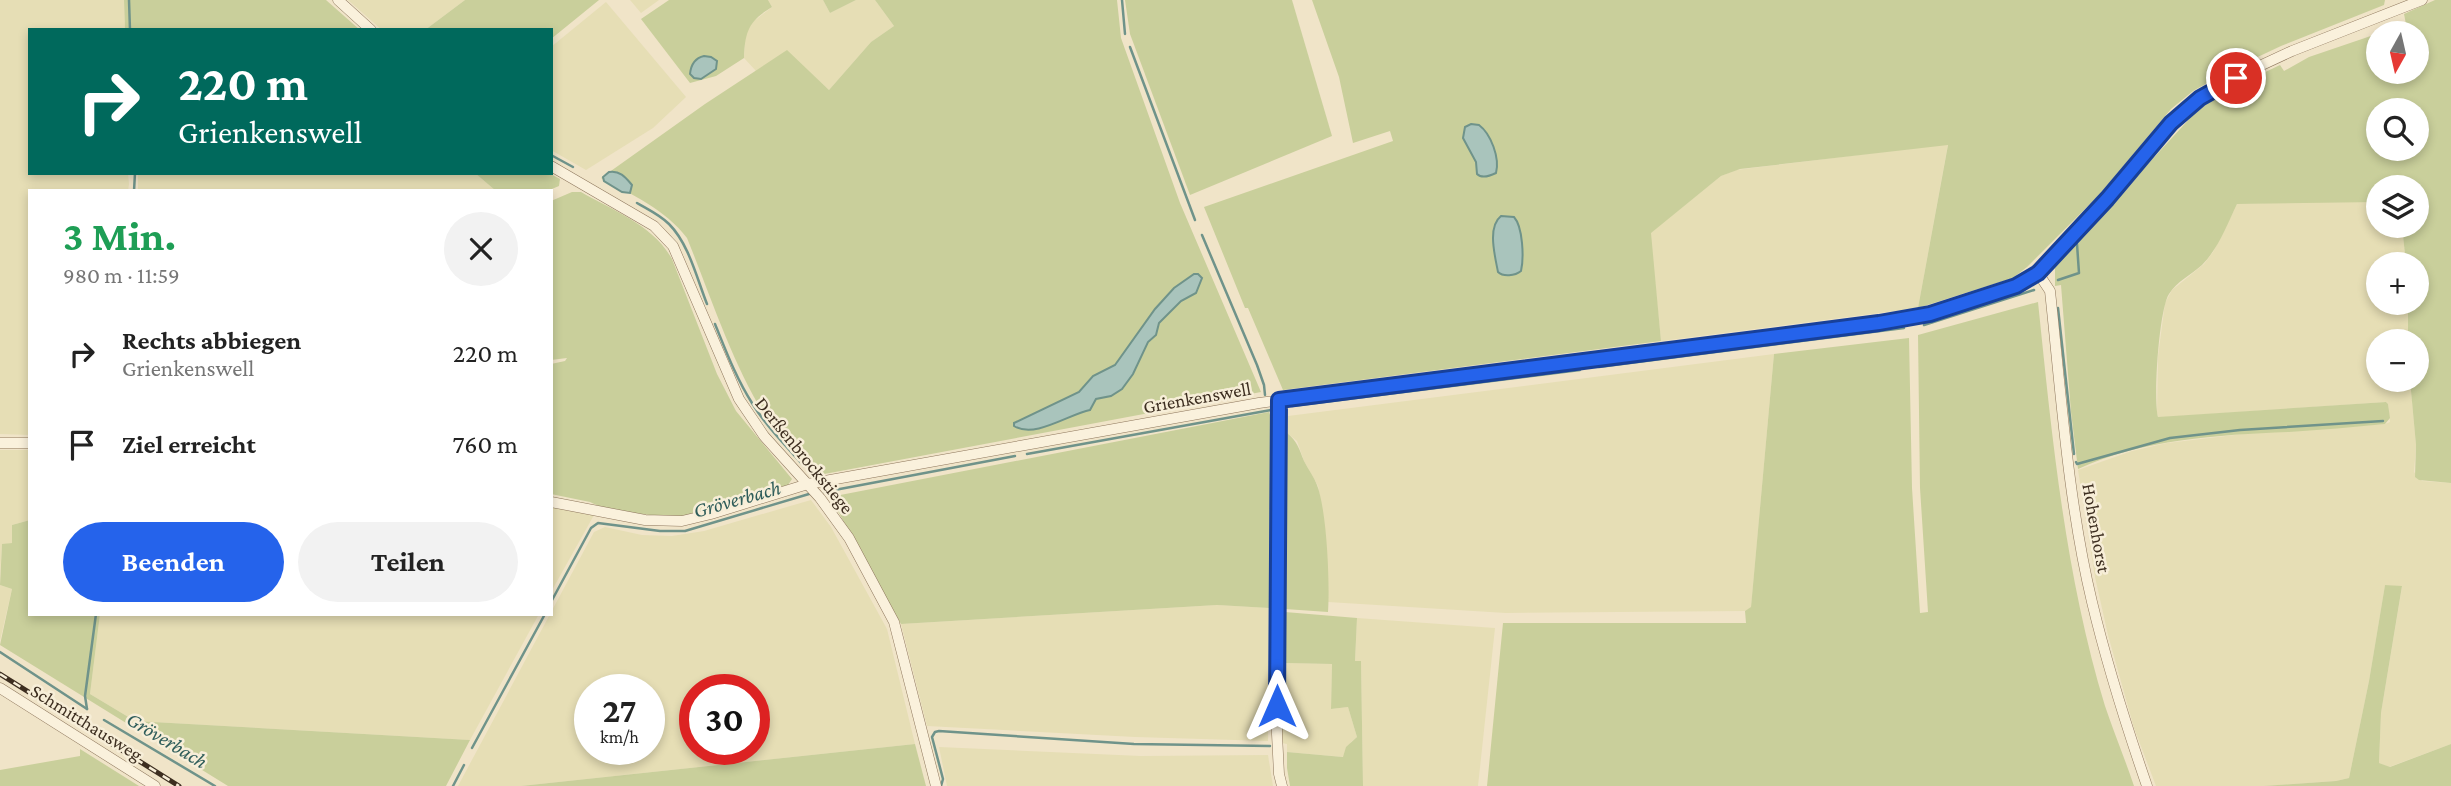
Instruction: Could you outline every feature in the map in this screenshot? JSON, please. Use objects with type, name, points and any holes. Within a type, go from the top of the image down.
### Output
[{"type":"street","points":[[338,0],[369,28]]},
{"type":"street","name":"Grienkenswell","points":[[553,502],[645,520],[674,522],[711,514],[808,484],[1279,400],[1930,314],[2016,286],[2038,273],[2107,199],[2171,123],[2200,98],[2272,61],[2397,5],[2422,0]]},
{"type":"street","name":"Derßenbrockstiege","points":[[553,167],[645,219],[666,236],[677,254],[722,365],[739,399],[764,436],[808,484],[849,538],[894,622],[936,786]]},
{"type":"street","name":"Hohenhorst","points":[[2038,273],[2050,291],[2071,481],[2091,600],[2122,714],[2147,786]]},
{"type":"street","points":[[1279,400],[1277,734],[1282,786]]},
{"type":"street","points":[[0,443],[28,443]]},
{"type":"street","name":"Schmitthausweg","points":[[0,688],[155,786]]},
{"type":"shaded area","points":[[0,0],[124,0],[125,28],[28,28],[28,175],[128,175],[129,184],[128,189],[28,189],[28,435],[0,434]]},
{"type":"shaded area","points":[[348,0],[465,0],[428,28],[380,28]]},
{"type":"shaded area","points":[[630,0],[659,0],[641,13]]},
{"type":"shaded area","points":[[768,0],[823,0],[830,13],[856,0],[875,0],[894,26],[871,42],[829,90],[787,51],[756,71],[744,58],[745,38],[750,24],[772,7]]},
{"type":"shaded area","points":[[606,2],[686,97],[653,128],[586,170],[553,151],[553,45]]},
{"type":"shaded area","points":[[1948,144],[1918,308],[1661,341],[1650,233],[1721,176],[1736,170]]},
{"type":"shaded area","points":[[138,175],[477,175],[494,189],[138,189]]},
{"type":"shaded area","points":[[2366,202],[2366,238],[2403,238],[2405,252],[2366,252],[2366,315],[2408,315],[2408,329],[2366,329],[2366,392],[2411,392],[2416,445],[2414,472],[2422,481],[2451,483],[2451,744],[2389,767],[2379,763],[2381,713],[2402,587],[2385,585],[2349,778],[2264,786],[2156,786],[2134,728],[2108,635],[2095,577],[2078,470],[2132,451],[2167,443],[2390,422],[2386,402],[2158,417],[2158,356],[2165,303],[2172,290],[2204,264],[2213,252],[2237,204]]},
{"type":"shaded area","points":[[1774,354],[1751,608],[1745,611],[1506,613],[1328,602],[1323,516],[1318,486],[1304,461],[1297,441],[1287,433],[1288,416]]},
{"type":"shaded area","points":[[0,450],[28,450],[28,521],[12,525],[12,543],[2,545],[0,575]]},
{"type":"shaded area","points":[[811,500],[831,527],[887,629],[915,744],[770,759],[770,674],[679,674],[679,765],[718,765],[521,786],[458,786],[549,616],[553,616],[553,609],[594,532],[605,527],[642,535],[672,536],[704,531]]},
{"type":"shaded area","points":[[553,507],[594,515],[553,588]]},
{"type":"shaded area","points":[[0,585],[12,589],[0,641]]},
{"type":"shaded area","points":[[1217,605],[1269,608],[1268,741],[927,726],[901,624]]},
{"type":"shaded area","points":[[100,616],[538,616],[470,740],[135,721],[90,694]]},
{"type":"shaded area","points":[[1357,618],[1495,628],[1478,786],[1363,786],[1361,662],[1355,661]]},
{"type":"shaded area","points":[[1285,663],[1332,664],[1331,709],[1348,707],[1357,737],[1351,742],[1344,757],[1287,752],[1287,744],[1281,743],[1281,674],[1285,673]]},
{"type":"shaded area","points":[[939,747],[1141,756],[1268,755],[1273,786],[947,786]]},
{"type":"green space","points":[[124,0],[326,0],[358,28],[125,28]]},
{"type":"green space","points":[[465,0],[599,0],[553,37],[553,28],[428,28]]},
{"type":"green space","points":[[669,0],[768,0],[772,7],[753,22],[747,34],[744,58],[716,76],[690,83],[641,19]]},
{"type":"green space","points":[[823,0],[856,0],[830,13]]},
{"type":"green space","points":[[875,0],[1117,0],[1121,38],[1180,203],[1261,392],[819,475],[790,447],[760,408],[736,361],[687,238],[658,211],[601,178],[787,50],[829,90],[871,42],[894,26]]},
{"type":"green space","points":[[1125,0],[1292,0],[1332,136],[1190,195],[1130,34]]},
{"type":"green space","points":[[1312,0],[2385,0],[2384,5],[2281,46],[2193,91],[2171,109],[2100,194],[2013,278],[1918,308],[1948,145],[1740,169],[1721,176],[1651,233],[1661,341],[1283,390],[1248,308],[1245,308],[1204,207],[1393,141],[1390,131],[1353,143],[1339,77]]},
{"type":"green space","points":[[2435,0],[2451,0],[2451,483],[2419,480],[2415,477],[2416,445],[2411,392],[2429,392],[2429,329],[2408,329],[2408,315],[2429,315],[2429,252],[2405,252],[2403,238],[2429,238],[2429,175],[2366,175],[2366,202],[2237,204],[2208,259],[2169,294],[2162,317],[2156,392],[2158,417],[2386,402],[2390,418],[2385,424],[2181,440],[2128,451],[2078,469],[2061,285],[2055,286],[2057,263],[2193,115],[2234,87],[2280,65],[2284,71],[2309,57],[2366,38],[2366,84],[2429,84],[2429,21],[2405,21],[2404,14]]},
{"type":"green space","points":[[477,175],[553,175],[560,179],[559,186],[552,189],[494,189]]},
{"type":"green space","points":[[572,192],[581,192],[632,220],[664,247],[672,259],[717,374],[736,411],[792,479],[788,485],[672,518],[605,509],[590,502],[553,494],[553,364],[567,358],[553,360],[553,200]]},
{"type":"green space","points":[[2038,302],[2062,505],[2080,607],[2105,706],[2134,786],[1487,786],[1503,623],[1746,623],[1745,611],[1751,607],[1774,354],[1909,338],[1912,488],[1920,613],[1928,612],[1920,488],[1918,335]]},
{"type":"green space","points":[[1269,412],[1269,608],[1217,605],[901,624],[830,497]]},
{"type":"green space","points":[[1287,433],[1298,446],[1316,482],[1320,497],[1327,548],[1328,612],[1285,609]]},
{"type":"green space","points":[[28,521],[28,616],[100,616],[90,694],[135,721],[470,740],[446,786],[228,786],[0,645],[12,589],[0,585],[2,544],[12,543],[12,525]]},
{"type":"green space","points":[[2385,585],[2402,586],[2381,713],[2379,763],[2390,767],[2451,744],[2451,786],[2264,786],[2349,778]]},
{"type":"green space","points":[[1285,612],[1357,618],[1355,661],[1361,661],[1363,786],[1290,786],[1287,752],[1343,757],[1346,747],[1357,737],[1348,707],[1331,709],[1332,664],[1285,663]]},
{"type":"green space","points":[[915,744],[926,786],[521,786],[718,765],[770,765],[770,759]]},
{"type":"green space","points":[[80,749],[139,786],[0,786],[0,770],[80,756]]},
{"type":"water","points":[[704,56],[717,61],[716,69],[701,79],[694,78],[690,74],[692,64]]},
{"type":"water","points":[[1471,124],[1479,125],[1483,129],[1496,154],[1496,173],[1489,176],[1477,174],[1476,162],[1463,138],[1465,127]]},
{"type":"water","points":[[609,172],[620,173],[625,177],[632,185],[630,193],[622,192],[604,181],[603,177]]},
{"type":"water","points":[[1501,216],[1514,217],[1521,235],[1521,271],[1512,275],[1498,272],[1495,258],[1494,227]]},
{"type":"water","points":[[1194,274],[1202,278],[1196,293],[1181,301],[1159,323],[1156,335],[1148,342],[1133,374],[1122,389],[1111,396],[1096,399],[1090,410],[1042,428],[1032,430],[1014,426],[1014,423],[1079,392],[1093,376],[1115,365],[1155,309],[1174,288]]},
{"type":"waterway","name":"Gröverbach","points":[[129,0],[130,28]]},
{"type":"waterway","points":[[1122,0],[1125,34]]},
{"type":"waterway","points":[[1130,47],[1195,220]]},
{"type":"waterway","points":[[553,156],[573,167]]},
{"type":"waterway","name":"Gröverbach","points":[[134,189],[135,175]]},
{"type":"waterway","points":[[637,203],[662,218],[676,232],[687,252],[707,304]]},
{"type":"waterway","points":[[1202,235],[1257,365],[1265,395]]},
{"type":"waterway","name":"Gröverbach","points":[[2058,280],[2079,273],[2077,244]]},
{"type":"waterway","name":"Gröverbach","points":[[1924,325],[2034,290]]},
{"type":"waterway","points":[[2058,308],[2074,454]]},
{"type":"waterway","points":[[715,324],[736,374],[752,403],[804,466]]},
{"type":"waterway","name":"Gröverbach","points":[[1599,367],[1904,328]]},
{"type":"waterway","name":"Gröverbach","points":[[1292,406],[1580,370]]},
{"type":"waterway","name":"Gröverbach","points":[[1027,454],[1271,410]]},
{"type":"waterway","points":[[2076,462],[2077,464],[2170,438],[2240,430],[2383,421]]},
{"type":"waterway","name":"Gröverbach","points":[[824,492],[1015,456]]},
{"type":"waterway","name":"Gröverbach","points":[[553,598],[591,528],[598,523],[660,531],[685,531],[809,494]]},
{"type":"waterway","name":"Gröverbach","points":[[87,709],[85,696],[96,616]]},
{"type":"waterway","name":"Gröverbach","points":[[472,748],[544,616]]},
{"type":"waterway","points":[[0,652],[87,709]]},
{"type":"waterway","name":"Gröverbach","points":[[104,720],[215,786]]},
{"type":"waterway","points":[[941,786],[943,779],[932,737],[939,731],[1134,744],[1270,746]]},
{"type":"waterway","name":"Gröverbach","points":[[453,786],[464,765]]},
{"type":"railway","points":[[0,674],[179,786]]},
{"type":"route","points":[[1277,706],[1279,400],[1879,323],[1930,314],[2016,286],[2038,273],[2184,110],[2236,78]]}]
